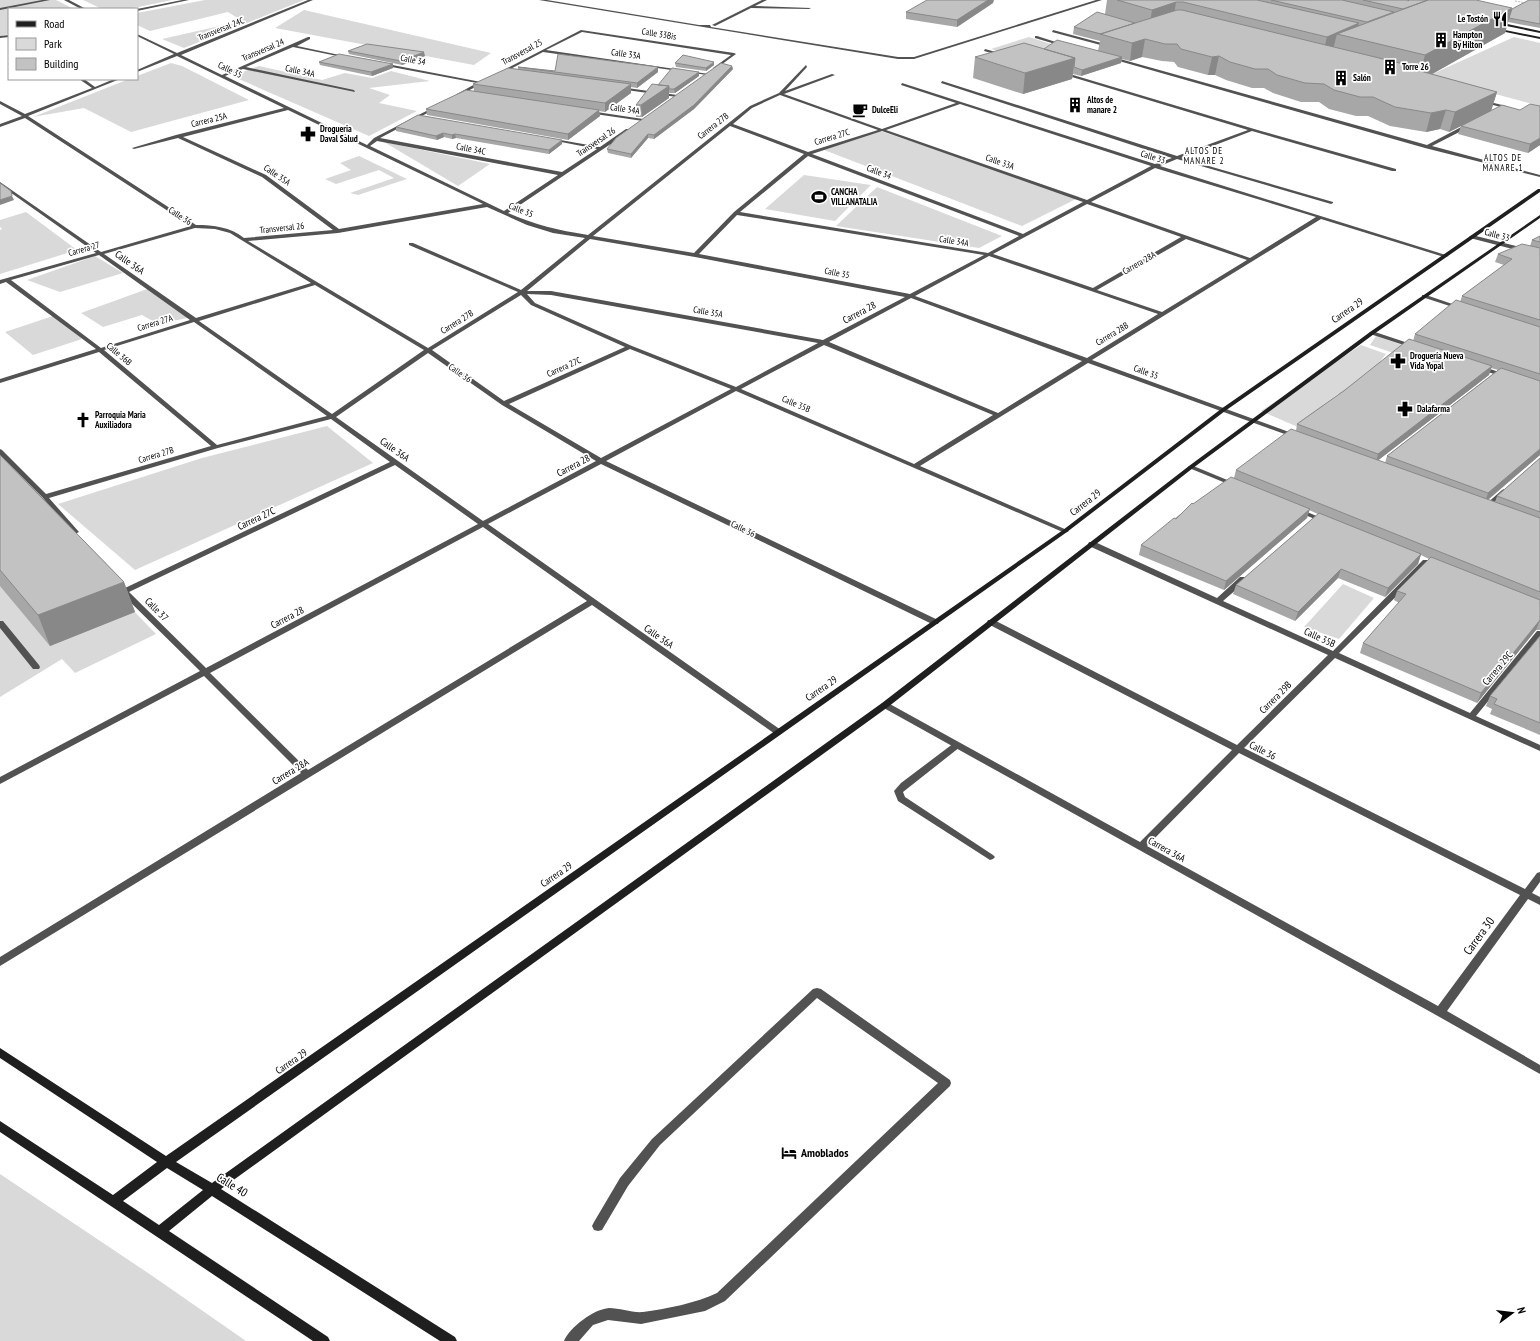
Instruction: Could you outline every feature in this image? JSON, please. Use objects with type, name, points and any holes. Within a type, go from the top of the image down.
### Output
[{"type":"main road","points":[[1490,21],[1540,32]]},
{"type":"main road","points":[[1488,27],[1540,38]]},
{"type":"main road","name":"Carrera 29","points":[[113,1202],[166,1162],[1065,531],[1223,410],[1540,190]]},
{"type":"main road","points":[[159,1232],[212,1189],[885,705],[1253,421],[1372,333],[1498,243],[1540,216]]},
{"type":"main road","name":"Calle 40","points":[[0,1052],[166,1162],[212,1189],[451,1341]]},
{"type":"main road","points":[[0,1126],[324,1341]]},
{"type":"street","points":[[0,9],[48,0]]},
{"type":"street","points":[[66,0],[82,8]]},
{"type":"street","points":[[138,10],[187,0]]},
{"type":"street","name":"Transversal 24C","points":[[138,72],[311,0]]},
{"type":"street","points":[[541,0],[898,58],[907,58],[934,52],[1100,0]]},
{"type":"street","points":[[706,27],[714,25],[765,0]]},
{"type":"street","points":[[751,7],[809,8]]},
{"type":"street","name":"Transversal 25","points":[[495,76],[542,50],[581,31]]},
{"type":"street","name":"Calle 33Bis","points":[[581,31],[734,54],[707,74]]},
{"type":"street","points":[[1053,31],[1108,46]]},
{"type":"street","name":"Calle 35","points":[[138,35],[529,224],[590,237],[695,255],[910,296],[1304,440]]},
{"type":"street","points":[[1036,37],[1066,46]]},
{"type":"street","name":"Transversal 24","points":[[223,76],[309,38]]},
{"type":"street","points":[[1101,48],[1115,44]]},
{"type":"street","points":[[293,46],[356,58]]},
{"type":"street","name":"Calle 33A","points":[[542,50],[707,74]]},
{"type":"street","points":[[985,50],[1007,56]]},
{"type":"street","points":[[1104,56],[1427,147],[1540,176]]},
{"type":"street","name":"Calle 34","points":[[380,63],[482,82]]},
{"type":"street","points":[[780,94],[806,66]]},
{"type":"street","name":"Calle 34A","points":[[243,68],[354,91]]},
{"type":"street","points":[[501,72],[509,73]]},
{"type":"street","points":[[1058,72],[1252,130],[1394,170]]},
{"type":"street","points":[[701,79],[707,74]]},
{"type":"street","name":"Carrera 27B","points":[[45,497],[216,446],[332,417],[428,350],[522,292],[729,124],[752,108],[780,94],[833,75]]},
{"type":"street","points":[[456,97],[488,79]]},
{"type":"street","points":[[83,80],[95,88]]},
{"type":"street","points":[[0,126],[115,80]]},
{"type":"street","points":[[942,82],[1177,158],[1331,203]]},
{"type":"street","name":"Calle 33","points":[[902,84],[1319,218],[1446,256]]},
{"type":"street","points":[[616,88],[677,96]]},
{"type":"street","points":[[671,100],[683,92]]},
{"type":"street","points":[[462,93],[470,94]]},
{"type":"street","name":"Calle 33A","points":[[780,94],[1250,260]]},
{"type":"street","points":[[1480,100],[1504,107],[1497,112]]},
{"type":"street","name":"Calle 36","points":[[0,102],[25,116],[195,226],[219,228],[234,232],[243,240],[428,350],[504,404],[601,461],[935,622]]},
{"type":"street","name":"Carrera 27C","points":[[695,255],[736,213],[807,154],[882,130],[959,102]]},
{"type":"street","points":[[367,146],[376,139],[443,103]]},
{"type":"street","name":"Carrera 25A","points":[[134,148],[289,108]]},
{"type":"street","name":"Calle 34A","points":[[588,112],[642,120]]},
{"type":"street","points":[[637,124],[648,116]]},
{"type":"street","points":[[418,117],[426,118]]},
{"type":"street","points":[[1427,147],[1476,122]]},
{"type":"street","name":"Calle 34","points":[[729,124],[1023,236]]},
{"type":"street","name":"Transversal 26","points":[[504,213],[631,128]]},
{"type":"street","name":"Carrera 28","points":[[0,781],[1155,166],[1252,130]]},
{"type":"street","name":"Calle 35A","points":[[178,136],[264,176],[338,231]]},
{"type":"street","points":[[548,138],[601,148]]},
{"type":"street","name":"Calle 34C","points":[[376,139],[563,174]]},
{"type":"street","name":"Calle 36A","points":[[0,183],[778,732]]},
{"type":"street","name":"Transversal 26","points":[[243,240],[338,231],[488,205]]},
{"type":"street","name":"Calle 34A","points":[[736,213],[988,254],[1163,314]]},
{"type":"street","name":"Carrera 28B","points":[[915,466],[1319,218]]},
{"type":"street","name":"Carrera 27","points":[[0,282],[195,226]]},
{"type":"street","name":"Carrera 28A","points":[[1094,290],[1185,237]]},
{"type":"street","name":"Calle 33","points":[[1472,237],[1540,254]]},
{"type":"street","name":"Calle 35A","points":[[410,244],[522,292],[551,293],[823,342],[998,415]]},
{"type":"street","name":"Calle 36B","points":[[7,280],[99,350],[216,446]]},
{"type":"street","name":"Carrera 27A","points":[[0,381],[315,283]]},
{"type":"street","name":"Calle 35B","points":[[522,292],[533,304],[630,347],[736,389],[1065,531]]},
{"type":"street","points":[[1424,296],[1469,310]]},
{"type":"street","points":[[1372,333],[1423,349]]},
{"type":"street","name":"Carrera 27C","points":[[504,404],[630,347]]},
{"type":"street","points":[[1475,366],[1512,377]]},
{"type":"street","points":[[1491,378],[1497,373]]},
{"type":"street","points":[[0,451],[45,497],[80,538]]},
{"type":"street","name":"Carrera 27C","points":[[124,591],[395,462]]},
{"type":"street","points":[[1192,467],[1242,488]]},
{"type":"street","points":[[1480,504],[1490,507],[1510,485]]},
{"type":"street","points":[[1293,508],[1312,520],[1330,523]]},
{"type":"street","name":"Calle 35B","points":[[1092,544],[1540,748]]},
{"type":"street","name":"Carrera 29B","points":[[1140,847],[1426,562]]},
{"type":"street","points":[[1218,601],[1252,572]]},
{"type":"street","name":"Calle 37","points":[[115,580],[124,591],[307,774]]},
{"type":"street","name":"Carrera 28A","points":[[0,962],[593,601]]},
{"type":"street","name":"Calle 36","points":[[991,622],[1238,749],[1540,901]]},
{"type":"street","points":[[0,623],[36,667]]},
{"type":"street","name":"Carrera 29C","points":[[1471,717],[1540,633]]},
{"type":"street","name":"Carrera 36A","points":[[885,705],[1440,1012],[1540,1070]]},
{"type":"street","points":[[957,746],[898,791],[901,799],[990,857]]},
{"type":"street","name":"Carrera 30","points":[[1440,1012],[1540,875]]},
{"type":"street","points":[[570,1341],[589,1321],[608,1314],[641,1318],[705,1305],[721,1297],[946,1083],[817,992],[656,1142],[635,1166],[611,1200],[598,1226]]},
{"type":"path","points":[[1515,1],[1527,3]]},
{"type":"green space","points":[[0,0],[56,0],[72,8],[8,8],[8,34],[0,36]]},
{"type":"green space","points":[[83,0],[172,0],[134,8],[100,8]]},
{"type":"green space","points":[[205,0],[304,0],[184,48],[162,39],[242,21],[228,12],[150,31],[138,25],[138,13]]},
{"type":"green space","points":[[304,10],[491,53],[474,65],[275,28]]},
{"type":"green space","points":[[1029,37],[1054,45],[1019,57],[991,49]]},
{"type":"green space","points":[[1514,37],[1540,43],[1540,106],[1428,76]]},
{"type":"green space","points":[[171,63],[182,66],[249,100],[131,132],[84,108],[33,117],[126,80],[138,80],[138,76]]},
{"type":"green space","points":[[259,66],[322,80],[345,73],[372,78],[391,71],[430,81],[369,88],[390,95],[379,103],[417,111],[369,136],[232,76]]},
{"type":"green space","points":[[880,131],[1080,197],[1022,226],[824,150]]},
{"type":"green space","points":[[384,142],[490,164],[458,186]]},
{"type":"green space","points":[[359,156],[407,179],[358,195],[350,193],[394,178],[379,170],[336,184],[325,179],[351,170],[340,163]]},
{"type":"green space","name":"CANCHA VILLANATALIA","points":[[804,175],[871,185],[835,221],[765,209]]},
{"type":"green space","points":[[877,187],[1002,236],[979,248],[836,226]]},
{"type":"green space","points":[[26,212],[77,250],[0,274],[0,230],[2,229],[0,227],[0,220]]},
{"type":"green space","points":[[95,256],[123,273],[60,292],[27,280]]},
{"type":"green space","points":[[150,288],[192,317],[158,324],[142,315],[103,327],[81,313]]},
{"type":"green space","points":[[53,316],[82,339],[33,355],[5,332]]},
{"type":"green space","points":[[1376,336],[1444,359],[1431,366],[1370,345]]},
{"type":"green space","points":[[1361,345],[1386,354],[1378,364],[1352,385],[1394,398],[1377,408],[1338,394],[1323,405],[1363,420],[1358,423],[1318,409],[1302,422],[1370,458],[1261,411]]},
{"type":"green space","points":[[327,426],[373,463],[135,570],[58,504],[202,458]]},
{"type":"green space","points":[[0,472],[156,634],[75,673],[62,659],[0,697]]},
{"type":"green space","points":[[1343,584],[1374,598],[1339,639],[1304,627]]},
{"type":"green space","points":[[0,1174],[151,1275],[246,1341],[0,1341]]},
{"type":"building","points":[[927,0],[988,0],[957,20],[906,12]]},
{"type":"building","points":[[1117,0],[1257,0],[1359,23],[1327,37],[1183,2],[1176,2],[1152,10]]},
{"type":"building","points":[[1271,0],[1342,0],[1394,12],[1367,22]]},
{"type":"building","points":[[1363,0],[1408,1],[1428,0],[1403,9]]},
{"type":"building","points":[[1428,0],[1476,0],[1512,8],[1425,55],[1337,34]]},
{"type":"building","points":[[1529,0],[1540,0],[1540,24],[1509,18],[1512,9]]},
{"type":"building","points":[[1177,10],[1416,67],[1413,69],[1497,92],[1455,112],[1446,110],[1431,113],[1395,107],[1373,97],[1360,97],[1334,90],[1324,84],[1305,83],[1277,75],[1268,69],[1255,69],[1230,62],[1219,56],[1212,57],[1181,49],[1177,44],[1165,44],[1145,39],[1132,43],[1100,34]]},
{"type":"building","points":[[1097,12],[1135,23],[1101,34],[1074,27]]},
{"type":"building","points":[[1057,40],[1122,57],[1082,70],[1074,67],[1075,58],[1044,49]]},
{"type":"building","points":[[1024,43],[1075,58],[1025,73],[975,57]]},
{"type":"building","points":[[367,44],[424,52],[401,61],[348,51]]},
{"type":"building","points":[[339,54],[393,64],[371,72],[319,62]]},
{"type":"building","points":[[558,54],[658,67],[637,83],[518,67],[555,71]]},
{"type":"building","points":[[683,55],[714,62],[706,68],[675,63]]},
{"type":"building","points":[[721,63],[732,66],[694,105],[654,135],[648,134],[631,154],[607,149],[616,138]]},
{"type":"building","points":[[508,68],[631,84],[605,103],[473,84]]},
{"type":"building","points":[[672,68],[699,72],[674,89],[669,89],[669,86],[658,85]]},
{"type":"building","points":[[652,84],[669,86],[641,105],[636,105]]},
{"type":"building","points":[[466,90],[599,110],[568,134],[426,109]]},
{"type":"building","points":[[1530,104],[1540,106],[1540,138],[1530,144],[1461,126],[1502,105],[1520,110]]},
{"type":"building","points":[[418,115],[562,140],[549,150],[455,134],[452,135],[443,133],[436,136],[396,127]]},
{"type":"building","points":[[0,183],[11,191],[12,196],[0,200]]},
{"type":"building","points":[[1540,236],[1540,242],[1532,240]]},
{"type":"building","points":[[1522,244],[1540,248],[1540,320],[1462,296],[1512,259],[1498,254]]},
{"type":"building","points":[[1456,300],[1540,327],[1540,374],[1415,334]]},
{"type":"building","points":[[1409,339],[1492,366],[1378,454],[1297,424],[1345,390]]},
{"type":"building","points":[[1501,368],[1540,381],[1540,449],[1488,493],[1387,456]]},
{"type":"building","points":[[1291,429],[1540,518],[1540,592],[1236,470]]},
{"type":"building","points":[[0,455],[124,582],[38,615],[0,570]]},
{"type":"building","points":[[1540,458],[1540,512],[1497,496]]},
{"type":"building","points":[[1231,477],[1310,509],[1226,581],[1141,545],[1174,518],[1176,519],[1192,503],[1193,504]]},
{"type":"building","points":[[1319,513],[1421,554],[1388,588],[1341,569],[1298,612],[1236,585]]},
{"type":"building","points":[[1431,557],[1540,600],[1540,620],[1481,693],[1363,643],[1406,594],[1397,591]]},
{"type":"building","points":[[1540,636],[1540,723],[1494,704],[1497,699],[1490,696]]},
{"type":"place","name":"Le Tostón","points":[[1500,19]]},
{"type":"place","name":"Hampton By Hilton","points":[[1441,40]]},
{"type":"place","name":"Torre 26","points":[[1390,67]]},
{"type":"place","name":"Salón","points":[[1341,78]]},
{"type":"place","name":"Altos de manare 2","points":[[1075,105]]},
{"type":"place","name":"DulceEli","points":[[860,110]]},
{"type":"place","name":"Drogueria Daval Salud","points":[[308,134]]},
{"type":"place","name":"CANCHA VILLANATALIA","points":[[819,197]]},
{"type":"place","name":"Droguería Nueva Vida Yopal","points":[[1398,361]]},
{"type":"place","name":"Dalafarma","points":[[1405,409]]},
{"type":"place","name":"Parroquia Maria Auxiliadora","points":[[83,420]]},
{"type":"place","name":"Amoblados","points":[[789,1153]]},
{"type":"district","name":"ALTOS DE MANARE 2","points":[[1204,156]]},
{"type":"district","name":"ALTOS DE MANARE 1","points":[[1503,164]]}]
